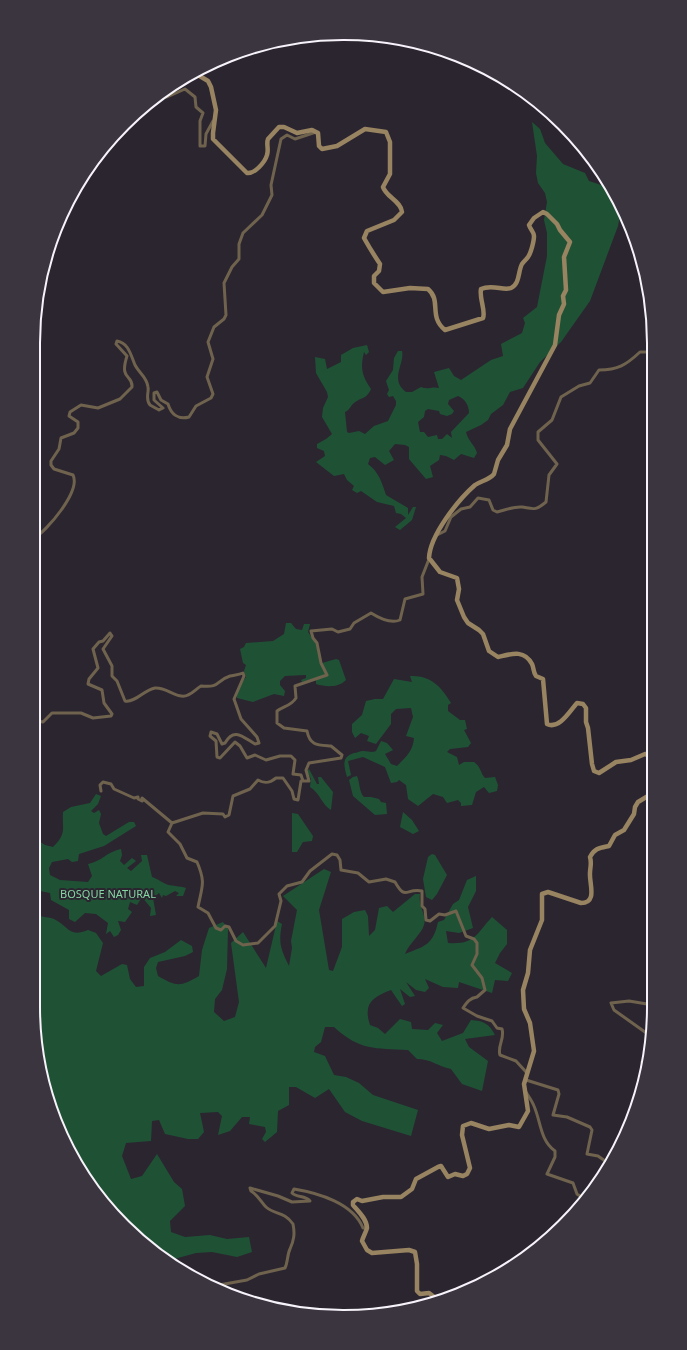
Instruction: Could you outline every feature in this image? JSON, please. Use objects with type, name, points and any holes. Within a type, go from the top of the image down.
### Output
[{"type":"street","points":[[200,76],[208,81],[217,114],[213,139],[226,153],[249,173],[254,172],[264,161],[267,155],[268,139],[279,127],[284,127],[297,133],[308,130],[316,132]]},
{"type":"street","points":[[166,98],[185,89],[195,97],[196,107],[203,113],[200,120],[200,146],[205,146],[206,134],[217,114]]},
{"type":"street","points":[[303,781],[309,781],[306,770],[309,763],[341,758],[342,755],[331,746],[316,745],[310,741],[307,731],[284,728],[277,723],[277,711],[282,707],[290,705],[296,698],[295,686],[327,675],[321,663],[318,643],[313,638],[311,630],[332,629],[338,632],[350,629],[354,623],[371,613],[378,618],[389,621],[400,620],[405,599],[423,594],[422,577],[430,551],[446,516],[473,487],[494,474],[498,460],[507,445],[510,429],[556,345],[559,316],[564,304],[563,296],[566,290],[564,256],[570,242],[557,224],[547,214],[543,212],[534,218],[529,225],[534,236],[531,250],[529,256],[521,266],[520,276],[515,284],[510,289],[494,286],[481,289],[481,303],[485,317],[445,330],[440,326],[435,317],[435,301],[428,289],[410,288],[383,292],[374,283],[374,276],[379,271],[380,264],[373,255],[371,247],[364,238],[364,235],[367,231],[394,220],[402,212],[400,206],[386,193],[383,187],[390,174],[390,142],[387,134],[365,129],[337,146],[322,150],[319,146],[316,132]]},
{"type":"street","points":[[40,534],[46,530],[68,501],[75,481],[73,475],[54,469],[50,465],[59,449],[61,438],[74,433],[78,428],[78,422],[69,416],[70,412],[81,405],[98,408],[120,400],[132,387],[131,380],[124,372],[124,364],[127,356],[116,344],[117,341],[121,342],[130,350],[135,365],[146,379],[149,389],[147,399],[150,405],[160,410],[163,408],[154,400],[154,393],[156,392],[161,400],[168,404],[170,412],[174,415],[185,418],[189,417],[196,406],[211,398],[213,394],[207,377],[213,359],[208,342],[214,327],[224,319],[226,315],[224,283],[232,267],[239,259],[240,244],[243,233],[262,215],[271,198],[271,185],[282,139],[287,135],[295,139],[316,132]]},
{"type":"street","points":[[437,535],[445,530],[451,517],[461,510],[470,508],[478,498],[489,500],[493,510],[497,512],[522,507],[531,510],[546,502],[549,475],[557,464],[538,440],[538,432],[552,420],[561,397],[579,386],[590,382],[599,370],[614,370],[634,359],[640,352],[647,352]]},
{"type":"street","points":[[429,558],[440,572],[457,578],[459,589],[457,600],[464,617],[483,634],[490,651],[498,657],[515,652],[520,653],[532,664],[536,676],[543,679],[547,724],[554,725],[558,723],[577,703],[583,704],[586,708],[586,722],[594,771],[599,773],[616,762],[631,760],[645,754],[647,755]]},
{"type":"street","points":[[40,721],[43,722],[52,713],[81,713],[92,718],[111,716],[112,714],[104,703],[102,690],[88,684],[88,679],[98,668],[93,649],[110,633],[112,636],[104,649],[104,654],[112,666],[112,676],[117,681],[125,701],[130,701],[145,691],[156,688],[170,690],[180,696],[188,696],[201,686],[217,686],[230,676],[243,673],[244,676],[234,699],[240,719],[257,737],[259,743],[255,744],[240,736],[232,734],[225,743],[222,744],[217,734],[211,732],[210,736],[216,741],[217,757],[220,758],[235,742],[240,746],[247,758],[255,755],[266,760],[280,756],[292,756],[295,760],[293,774],[301,775],[303,781]]},
{"type":"street","points":[[303,781],[301,781],[298,800],[294,799],[292,791],[283,778],[276,778],[271,782],[264,783],[258,780],[250,789],[233,796],[229,815],[225,817],[223,814],[203,813],[172,823],[168,832],[180,844],[187,858],[197,862],[201,872],[204,884],[198,907],[208,913],[216,928],[221,930],[226,926],[229,927],[236,941],[242,945],[258,943],[275,926],[281,901],[279,894],[287,886],[302,882],[310,871],[332,854],[336,855],[340,860],[341,870],[344,872],[358,873],[369,882],[386,879],[395,882],[398,890],[404,893],[422,891],[422,906],[425,909],[426,920],[430,921],[439,914],[445,915],[456,911],[466,936],[477,943],[477,954],[472,965],[484,984],[485,990],[478,998],[473,998],[463,1008],[477,1016],[492,1021],[497,1028],[502,1029],[503,1033],[500,1045],[500,1056],[516,1062],[528,1074]]},
{"type":"street","points":[[101,791],[100,785],[103,782],[111,784],[117,791],[134,798],[138,797],[142,801],[142,798],[149,802],[153,808],[172,823]]},
{"type":"street","points":[[433,1296],[429,1293],[420,1294],[417,1291],[417,1264],[414,1252],[409,1250],[370,1252],[367,1250],[362,1241],[367,1228],[359,1211],[353,1205],[354,1200],[401,1197],[412,1189],[416,1179],[438,1166],[441,1166],[448,1177],[455,1174],[463,1176],[467,1174],[470,1168],[462,1131],[463,1126],[471,1123],[489,1129],[509,1125],[518,1127],[528,1111],[524,1089],[534,1051],[530,1023],[524,1009],[523,990],[528,973],[530,950],[542,920],[542,894],[548,892],[581,903],[586,903],[590,900],[592,896],[590,874],[592,865],[590,857],[594,850],[609,846],[615,835],[624,830],[634,814],[635,807],[638,802],[647,797]]},
{"type":"street","points":[[645,1032],[614,1010],[611,1002],[629,1001],[647,1004]]},
{"type":"street","points":[[526,1080],[558,1090],[559,1094],[553,1115],[567,1117],[590,1127],[592,1130],[587,1154],[598,1156],[604,1161]]},
{"type":"street","points":[[524,1089],[535,1107],[540,1130],[549,1147],[555,1151],[555,1157],[547,1174],[573,1183],[577,1194],[580,1196]]},
{"type":"street","points":[[220,1284],[247,1280],[267,1271],[279,1271],[285,1268],[288,1262],[289,1250],[294,1238],[293,1224],[284,1214],[267,1208],[258,1196],[250,1191],[250,1188],[278,1196],[292,1202],[310,1200],[292,1193],[292,1190],[294,1189],[323,1196],[349,1210],[361,1221],[364,1228],[367,1228]]},
{"type":"green space","points":[[532,122],[540,129],[545,143],[563,164],[585,173],[589,181],[602,185],[620,217],[618,226],[590,301],[561,342],[540,362],[523,388],[510,392],[503,405],[491,414],[488,420],[466,432],[477,453],[474,458],[461,454],[454,460],[440,455],[439,460],[430,466],[433,477],[426,479],[409,459],[409,447],[405,445],[395,444],[389,451],[394,460],[385,465],[375,457],[370,458],[368,464],[377,474],[386,495],[408,508],[408,515],[413,507],[416,507],[412,520],[400,530],[395,527],[406,518],[401,514],[396,513],[394,506],[377,502],[361,491],[357,493],[352,490],[354,486],[347,480],[344,474],[334,476],[316,462],[325,456],[324,451],[317,448],[317,444],[332,434],[322,417],[323,408],[328,397],[327,392],[316,373],[315,357],[325,359],[327,369],[341,362],[341,355],[353,348],[367,345],[369,352],[366,355],[364,352],[362,367],[364,376],[371,389],[365,397],[354,403],[345,412],[347,432],[359,431],[365,434],[374,426],[388,421],[396,405],[396,401],[393,396],[389,397],[387,394],[389,390],[386,381],[393,370],[394,358],[398,351],[402,351],[402,361],[398,377],[401,387],[406,392],[412,392],[421,387],[439,388],[434,372],[449,368],[454,376],[461,380],[491,360],[503,356],[501,344],[522,333],[525,323],[523,318],[537,307],[547,256],[547,233],[544,220],[547,202],[545,193],[538,183],[536,173],[537,156]],"holes":[[[458,396],[465,401],[469,413],[451,432],[452,438],[447,434],[442,439],[438,439],[437,435],[428,437],[424,432],[420,432],[418,422],[424,417],[425,411],[428,409],[439,411],[440,414],[447,416],[452,414],[454,411],[448,404],[449,400]]]},
{"type":"green space","points":[[286,623],[291,623],[296,629],[302,630],[304,624],[310,624],[308,632],[317,645],[325,675],[302,682],[301,680],[306,678],[306,675],[285,676],[280,681],[280,685],[285,691],[284,696],[274,694],[253,702],[237,698],[237,689],[246,677],[244,671],[246,665],[243,663],[240,649],[244,647],[246,643],[273,641],[284,634]]},
{"type":"green space","points":[[336,659],[339,660],[346,680],[336,686],[316,684],[316,679],[328,675],[322,663]]},
{"type":"green space","points":[[410,676],[423,677],[439,687],[451,703],[448,705],[448,711],[460,720],[465,720],[467,729],[464,730],[471,743],[468,747],[450,749],[447,752],[457,757],[459,765],[464,762],[474,762],[485,778],[495,777],[498,785],[497,791],[489,793],[484,787],[476,792],[472,805],[461,806],[461,803],[458,800],[447,803],[443,797],[433,794],[418,806],[408,799],[406,785],[399,780],[391,783],[385,767],[363,757],[348,761],[351,775],[347,777],[344,766],[345,759],[354,753],[361,751],[376,751],[381,741],[387,743],[393,750],[385,754],[391,764],[397,766],[408,754],[412,747],[414,738],[406,736],[413,717],[411,708],[396,709],[391,714],[391,724],[376,744],[367,741],[369,736],[361,733],[355,738],[352,732],[352,724],[362,715],[366,701],[383,699],[394,679],[412,682]]},
{"type":"green space","points":[[309,769],[317,784],[319,784],[318,777],[321,777],[333,792],[331,810],[310,787],[311,779],[307,771]]},
{"type":"green space","points":[[357,776],[361,793],[364,797],[379,799],[381,802],[386,803],[387,814],[375,815],[353,796],[349,780]]},
{"type":"green space","name":"BOSQUE NATURAL","points":[[96,794],[101,796],[98,804],[91,811],[94,813],[99,810],[101,814],[99,823],[103,834],[106,836],[129,822],[134,822],[136,826],[104,846],[79,854],[78,861],[72,862],[68,859],[52,862],[49,868],[50,875],[60,880],[88,882],[92,876],[88,864],[121,849],[122,855],[120,861],[124,865],[132,858],[136,861],[127,868],[131,871],[142,861],[141,855],[147,855],[152,877],[168,885],[186,888],[183,896],[176,896],[179,893],[175,891],[166,896],[163,895],[162,898],[159,893],[153,898],[156,915],[150,916],[151,908],[142,897],[137,905],[130,902],[128,909],[132,912],[125,922],[118,921],[121,930],[118,935],[114,937],[110,931],[106,934],[108,923],[96,914],[85,913],[75,922],[69,919],[69,910],[51,900],[50,893],[40,891],[40,842],[53,847],[62,835],[63,812],[71,807],[90,803]]},
{"type":"green space","points":[[403,812],[412,820],[419,831],[413,834],[400,827]]},
{"type":"green space","points":[[292,813],[298,814],[313,836],[312,841],[303,842],[297,852],[292,852]]},
{"type":"green space","points":[[432,854],[435,855],[447,875],[437,894],[432,900],[426,897],[423,879],[428,857]]},
{"type":"green space","points":[[324,869],[331,872],[319,910],[329,970],[333,971],[342,947],[342,919],[354,912],[365,910],[368,916],[369,936],[375,930],[379,908],[387,906],[393,912],[415,894],[420,894],[420,903],[425,921],[424,925],[421,932],[405,954],[427,944],[431,940],[434,936],[438,922],[444,920],[453,904],[459,900],[467,880],[476,876],[476,891],[468,907],[473,928],[459,933],[446,931],[448,943],[457,943],[470,940],[492,917],[507,930],[507,944],[495,963],[512,973],[508,981],[495,980],[492,993],[459,982],[458,988],[443,987],[425,979],[429,988],[425,992],[416,990],[406,982],[415,996],[410,997],[400,989],[405,1004],[402,1006],[391,990],[379,995],[371,1002],[368,1018],[370,1025],[378,1028],[385,1034],[400,1019],[411,1022],[412,1029],[428,1030],[435,1023],[443,1025],[437,1033],[442,1041],[463,1033],[471,1020],[485,1023],[495,1035],[465,1039],[469,1047],[488,1061],[482,1091],[462,1084],[451,1069],[426,1060],[417,1059],[408,1050],[368,1047],[343,1035],[334,1027],[325,1027],[321,1042],[315,1047],[314,1052],[325,1056],[334,1075],[346,1077],[359,1083],[373,1095],[418,1110],[411,1136],[362,1121],[345,1112],[329,1089],[315,1098],[296,1087],[289,1087],[289,1105],[278,1111],[277,1132],[265,1142],[262,1139],[266,1132],[265,1127],[249,1124],[250,1117],[242,1117],[230,1131],[218,1135],[222,1116],[218,1112],[200,1113],[204,1132],[198,1139],[188,1139],[165,1134],[159,1120],[152,1121],[151,1141],[126,1143],[122,1156],[131,1179],[142,1176],[157,1154],[174,1182],[182,1189],[185,1206],[170,1221],[171,1232],[185,1237],[210,1235],[227,1239],[249,1237],[252,1252],[237,1257],[212,1252],[196,1253],[175,1259],[143,1235],[115,1207],[91,1175],[71,1141],[63,1123],[50,1085],[43,1046],[40,1006],[40,916],[54,919],[72,932],[76,933],[88,930],[96,933],[103,943],[96,971],[101,976],[122,964],[127,965],[130,979],[136,987],[144,986],[144,967],[150,958],[165,952],[181,940],[192,946],[193,952],[185,956],[158,962],[156,968],[158,976],[174,984],[183,984],[199,976],[202,950],[209,928],[223,922],[228,929],[227,969],[222,990],[215,999],[214,1012],[224,1021],[235,1017],[239,1002],[231,943],[243,932],[266,968],[277,921],[282,924],[280,941],[289,966],[292,948],[291,941],[297,910],[283,896]]}]
